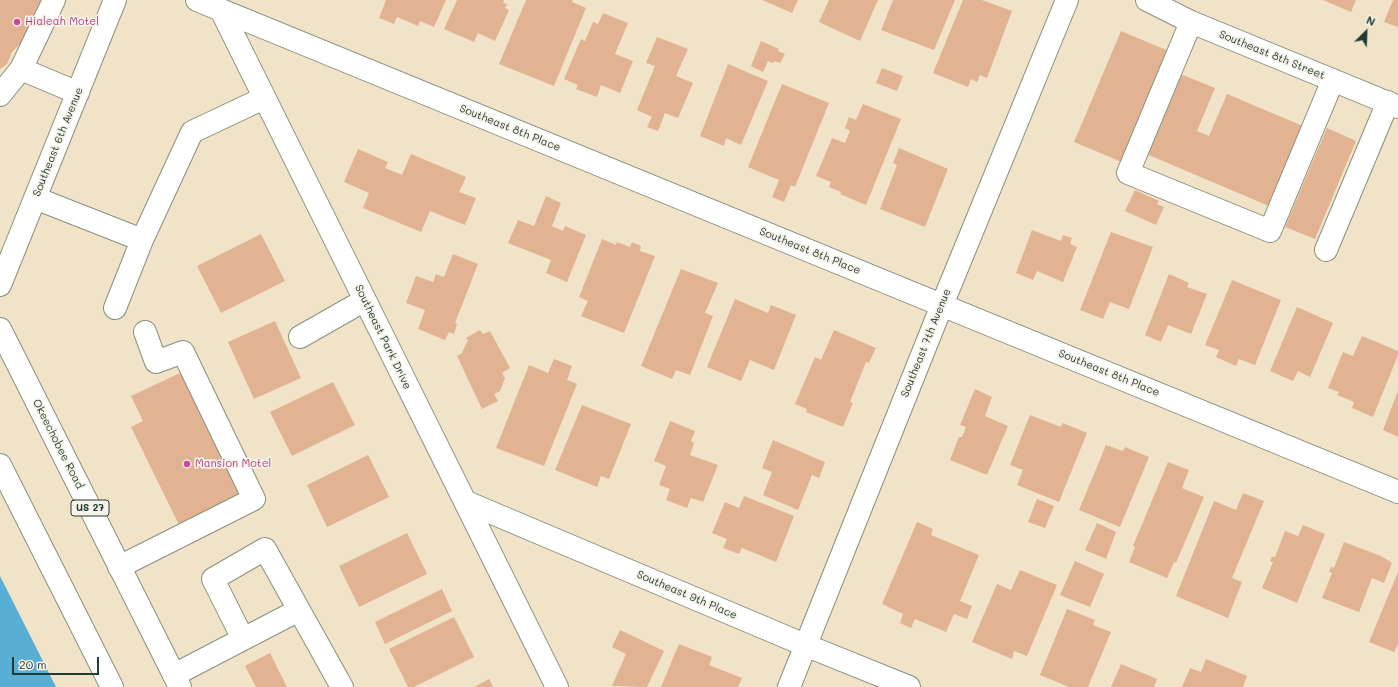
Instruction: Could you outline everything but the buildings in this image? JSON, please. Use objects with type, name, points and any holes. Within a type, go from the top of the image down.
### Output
[{"type":"main road","points":[[0,95],[21,69],[54,0]]},
{"type":"main road","name":"Southeast 6th Avenue","points":[[0,285],[115,0]]},
{"type":"main road","points":[[197,0],[221,10]]},
{"type":"main road","name":"Southeast 7th Avenue","points":[[789,687],[804,645],[1067,0]]},
{"type":"main road","name":"Southeast 8th Street","points":[[1147,0],[1191,22],[1393,105]]},
{"type":"main road","name":"Southeast Park Drive","points":[[221,10],[557,687]]},
{"type":"main road","name":"Southeast 8th Place","points":[[221,10],[1398,492]]},
{"type":"main road","points":[[1191,22],[1128,173],[1270,231],[1333,80]]},
{"type":"main road","points":[[21,69],[78,93]]},
{"type":"main road","points":[[115,308],[142,240],[192,132],[264,98]]},
{"type":"main road","points":[[1326,250],[1393,105]]},
{"type":"main road","points":[[36,198],[142,240]]},
{"type":"main road","points":[[300,337],[365,300]]},
{"type":"main road","name":"Okeechobee Road","points":[[0,329],[177,681]]},
{"type":"main road","points":[[119,567],[254,499],[183,352],[156,362],[145,332]]},
{"type":"main road","points":[[0,465],[112,687]]},
{"type":"main road","name":"Southeast 9th Place","points":[[466,502],[804,645],[909,687]]},
{"type":"main road","points":[[243,639],[213,579],[265,549],[342,687]]},
{"type":"main road","points":[[177,681],[243,639],[299,610]]},
{"type":"water","points":[[0,576],[56,687],[0,687]]},
{"type":"place","name":"Hialeah Motel","points":[[17,22]]},
{"type":"place","name":"Mansion Motel","points":[[187,464]]}]
